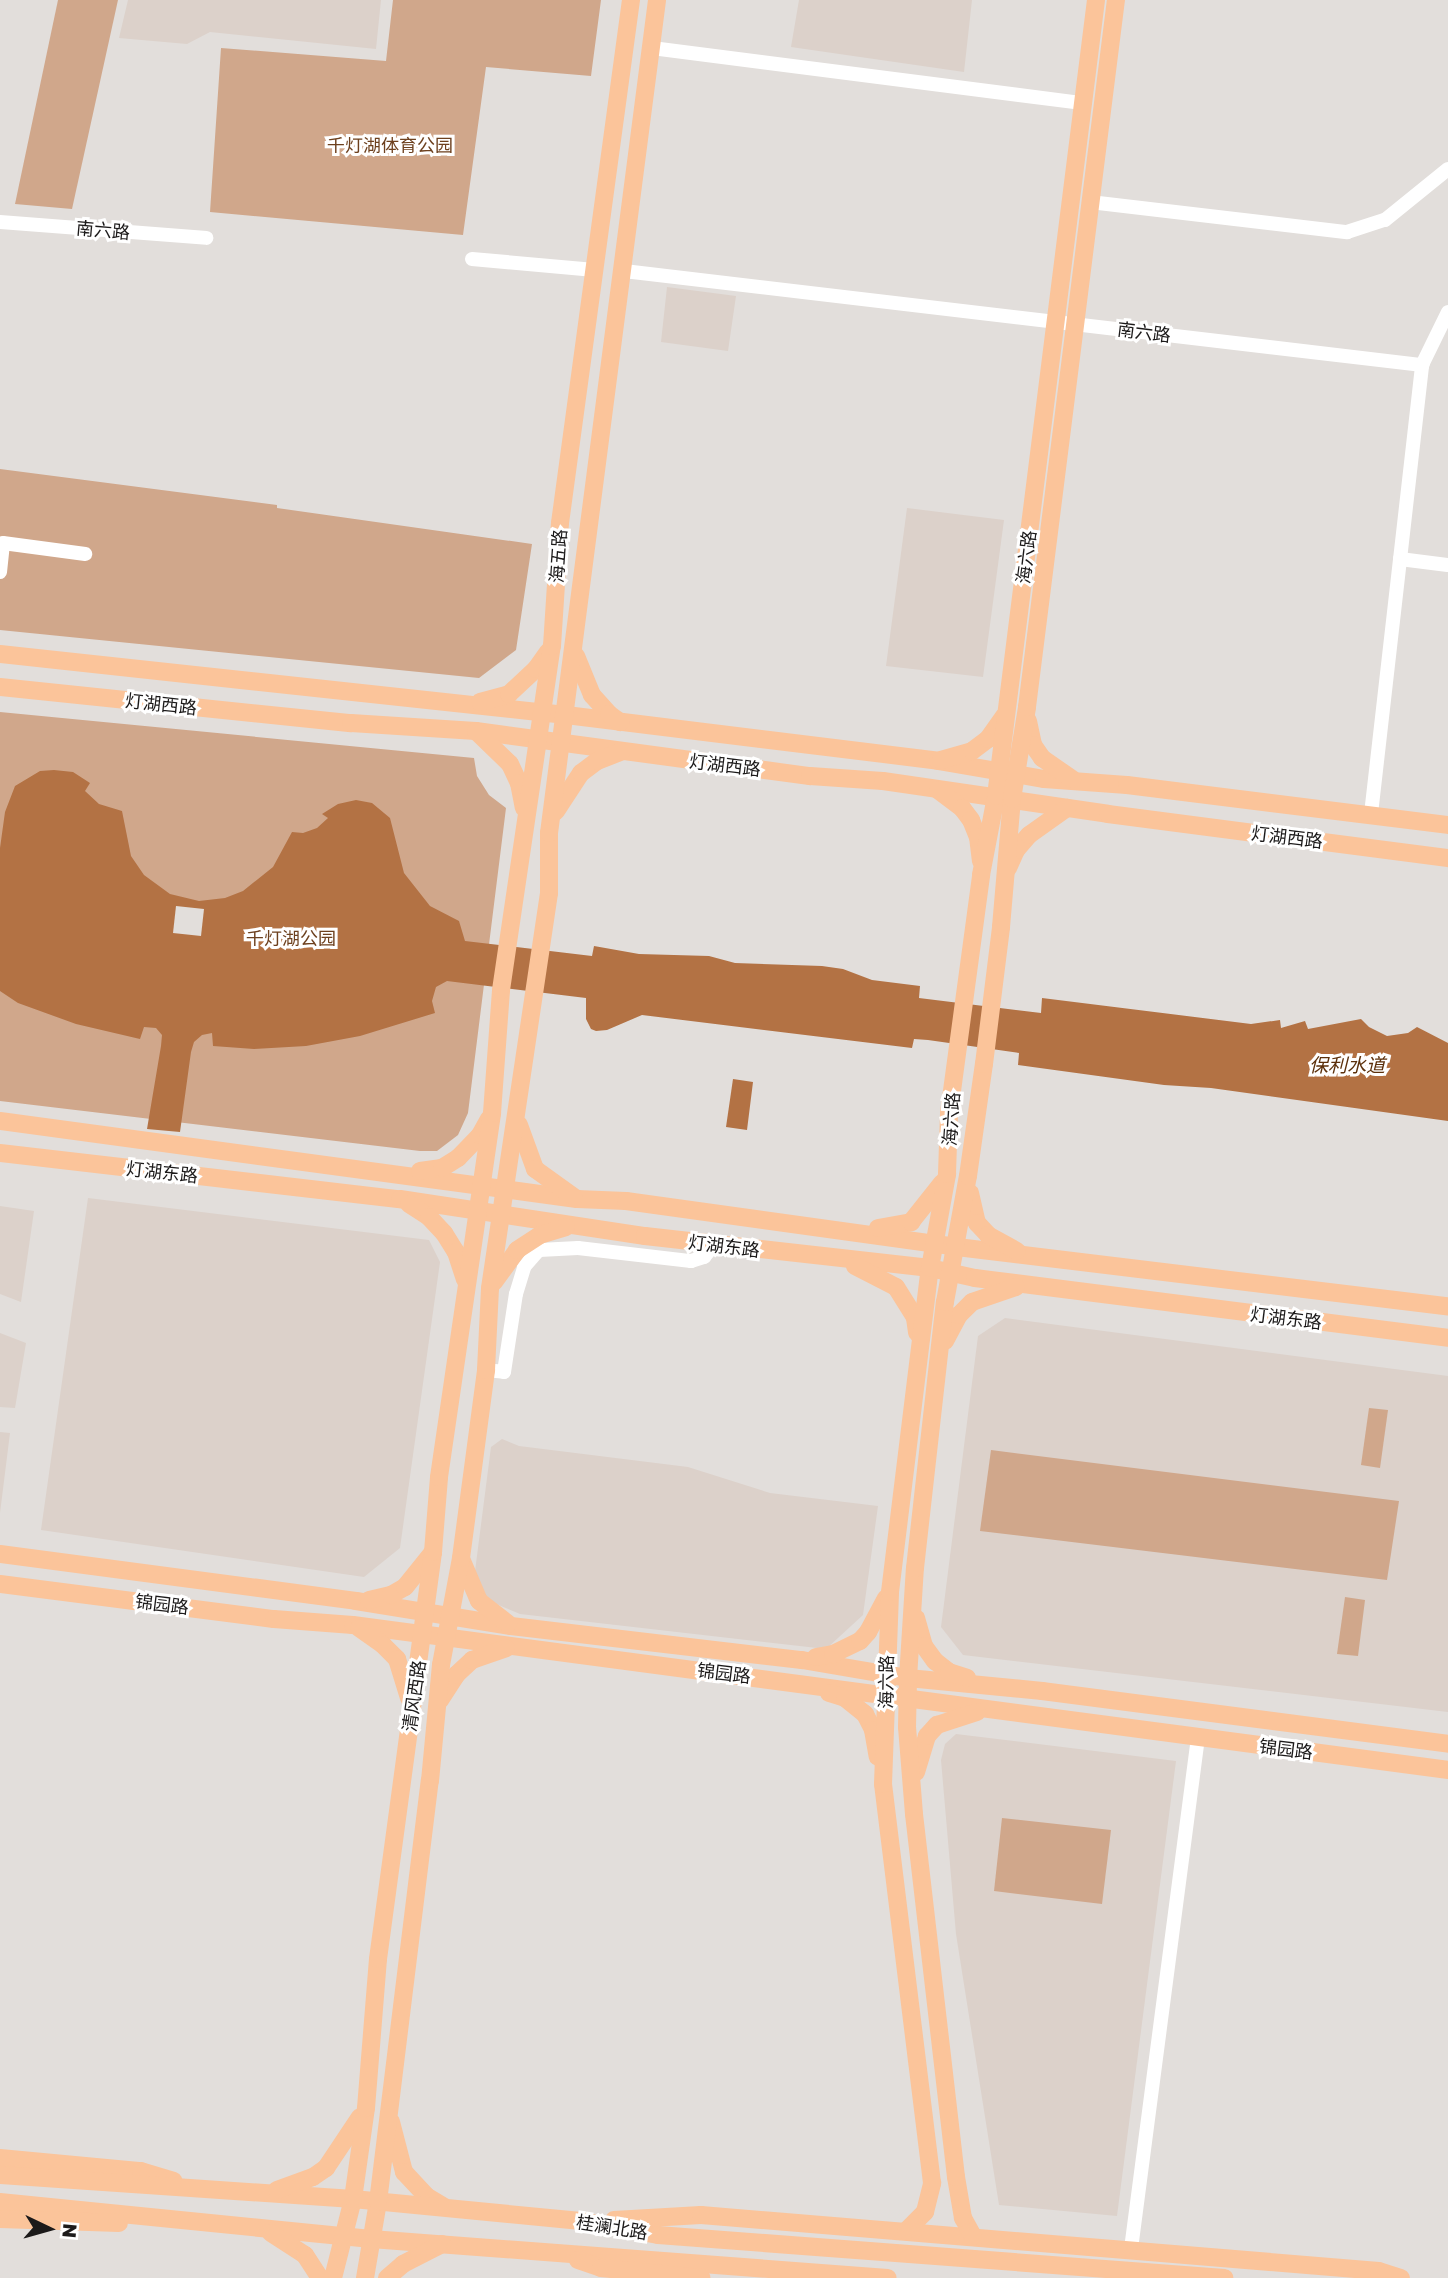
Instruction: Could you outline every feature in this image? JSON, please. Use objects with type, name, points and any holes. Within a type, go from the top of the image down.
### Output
[{"type":"main road","name":"海五路","points":[[492,1113],[501,990],[552,646],[560,523],[631,0]]},
{"type":"main road","name":"清风西路","points":[[365,2278],[378,2202],[430,1781],[444,1638],[461,1558],[486,1370],[490,1288],[549,893],[551,821],[657,0]]},
{"type":"main road","name":"海六路","points":[[973,2236],[963,2218],[956,2177],[912,1789],[908,1678],[913,1599],[940,1350],[968,1176],[992,994],[1004,877],[1004,798],[1009,703],[1096,0]]},
{"type":"main road","name":"海六路","points":[[1007,773],[1027,707],[1116,0]]},
{"type":"main road","points":[[473,704],[509,694],[536,669],[552,646]]},
{"type":"main road","points":[[575,650],[581,674],[592,695],[608,714],[623,723]]},
{"type":"main road","name":"灯湖西路","points":[[0,654],[473,704],[938,761],[1007,773],[1448,825]]},
{"type":"main road","name":"灯湖西路","points":[[0,687],[351,723],[476,731],[621,752],[935,788],[1448,858]]},
{"type":"main road","points":[[938,761],[972,751],[988,739],[1000,725],[1009,703]]},
{"type":"main road","points":[[1027,707],[1029,734],[1037,752],[1054,768],[1072,779]]},
{"type":"main road","points":[[476,731],[510,764],[519,783],[527,819]]},
{"type":"main road","points":[[551,821],[570,785],[581,773],[597,761],[621,752]]},
{"type":"main road","points":[[935,788],[962,808],[971,820],[981,854],[981,876]]},
{"type":"main road","name":"海六路","points":[[905,2231],[925,2212],[932,2183],[883,1784],[890,1592],[929,1268],[947,1174],[949,1113],[981,876],[1004,798]]},
{"type":"main road","points":[[1004,877],[1016,850],[1029,835],[1067,808]]},
{"type":"main road","name":"清风西路","points":[[333,2278],[353,2199],[366,2108],[378,1959],[433,1552],[439,1477],[492,1113]]},
{"type":"main road","points":[[404,1174],[442,1168],[458,1158],[480,1135],[492,1113]]},
{"type":"main road","points":[[517,1115],[525,1147],[535,1169],[577,1199]]},
{"type":"main road","name":"灯湖东路","points":[[0,1121],[577,1199],[626,1201],[1026,1256],[1448,1306]]},
{"type":"main road","name":"灯湖东路","points":[[0,1153],[400,1199],[500,1216],[714,1245],[929,1268],[1024,1285],[1448,1338]]},
{"type":"main road","points":[[846,1230],[896,1227],[911,1222],[922,1212],[947,1174]]},
{"type":"main road","points":[[968,1176],[971,1206],[977,1223],[988,1235],[1026,1256]]},
{"type":"main road","points":[[400,1199],[429,1217],[444,1233],[456,1252],[467,1284]]},
{"type":"main road","points":[[490,1288],[517,1250],[540,1235],[572,1225]]},
{"type":"main road","points":[[878,1263],[889,1249],[883,1236]]},
{"type":"main road","points":[[842,1260],[896,1287],[915,1318],[919,1349]]},
{"type":"main road","points":[[940,1350],[959,1315],[972,1302],[1024,1285]]},
{"type":"main road","points":[[0,1554],[356,1601],[391,1595],[405,1587],[433,1552]]},
{"type":"main road","points":[[461,1558],[467,1580],[479,1601],[511,1626]]},
{"type":"main road","name":"锦园路","points":[[0,1584],[274,1619],[353,1625],[800,1682],[907,1699],[1448,1770]]},
{"type":"main road","points":[[802,1660],[833,1654],[860,1641],[868,1632],[890,1592]]},
{"type":"main road","points":[[913,1599],[924,1646],[935,1661],[949,1672],[990,1686]]},
{"type":"main road","name":"锦园路","points":[[356,1601],[511,1626],[802,1660],[908,1678],[1448,1744]]},
{"type":"main road","points":[[353,1625],[373,1637],[397,1659],[405,1677],[412,1711]]},
{"type":"main road","points":[[436,1710],[444,1691],[472,1660],[511,1646]]},
{"type":"main road","points":[[800,1682],[845,1698],[865,1714],[873,1730],[883,1784]]},
{"type":"main road","points":[[912,1789],[921,1750],[937,1725],[989,1710]]},
{"type":"main road","points":[[270,2193],[313,2177],[326,2168],[347,2141],[366,2108]]},
{"type":"main road","points":[[388,2109],[404,2172],[426,2196],[447,2208]]},
{"type":"main road","points":[[0,2158],[141,2171],[200,2189]]},
{"type":"main road","name":"桂澜北路","points":[[0,2175],[353,2199],[581,2221],[659,2235],[1224,2278]]},
{"type":"main road","name":"桂澜北路","points":[[0,2202],[116,2212],[195,2224],[888,2278]]},
{"type":"main road","points":[[581,2221],[701,2214],[1379,2271],[1401,2278]]},
{"type":"main road","points":[[0,2219],[195,2224]]},
{"type":"main road","points":[[264,2229],[305,2255],[320,2278]]},
{"type":"main road","points":[[387,2278],[403,2264],[442,2244]]},
{"type":"main road","points":[[558,2252],[601,2268],[702,2278]]},
{"type":"street","points":[[652,48],[1083,103]]},
{"type":"street","points":[[1090,202],[1347,232],[1385,220],[1448,169]]},
{"type":"street","name":"南六路","points":[[0,222],[206,238]]},
{"type":"street","points":[[472,259],[595,270]]},
{"type":"street","name":"南六路","points":[[624,271],[1422,365]]},
{"type":"street","points":[[1371,814],[1422,365],[1448,312]]},
{"type":"street","points":[[0,572],[4,543],[85,554]]},
{"type":"street","points":[[1401,559],[1448,565]]},
{"type":"street","points":[[486,1370],[504,1373],[516,1294],[524,1267],[539,1250],[578,1248],[691,1261],[704,1257],[714,1245]]},
{"type":"street","points":[[1131,2249],[1198,1737]]},
{"type":"shaded area","points":[[128,0],[381,0],[376,49],[210,32],[187,44],[119,38]]},
{"type":"shaded area","points":[[799,0],[972,0],[964,72],[791,47]]},
{"type":"shaded area","points":[[667,287],[736,296],[728,351],[661,342]]},
{"type":"shaded area","points":[[907,508],[1004,520],[983,677],[886,666]]},
{"type":"shaded area","points":[[88,1198],[429,1240],[440,1262],[400,1548],[364,1577],[41,1530]]},
{"type":"shaded area","points":[[0,1206],[34,1211],[21,1302],[0,1294]]},
{"type":"shaded area","points":[[1005,1318],[1448,1376],[1448,1712],[963,1655],[941,1627],[978,1336]]},
{"type":"shaded area","points":[[0,1333],[26,1343],[15,1408],[0,1407]]},
{"type":"shaded area","points":[[0,1432],[10,1433],[0,1513]]},
{"type":"shaded area","points":[[502,1439],[519,1446],[688,1467],[770,1493],[878,1506],[863,1615],[826,1649],[520,1614],[489,1601],[474,1579],[491,1447]]},
{"type":"shaded area","points":[[956,1734],[1176,1761],[1117,2216],[999,2205],[956,1934],[941,1760],[945,1744]]},
{"type":"green space","points":[[58,0],[118,0],[72,209],[15,204]]},
{"type":"green space","name":"千灯湖体育公园","points":[[393,0],[601,0],[591,76],[486,67],[463,235],[210,212],[221,48],[386,61]]},
{"type":"green space","points":[[0,469],[277,505],[277,508],[532,544],[516,650],[479,678],[0,630]]},
{"type":"green space","name":"千灯湖公园","points":[[0,712],[474,758],[477,776],[489,795],[506,808],[468,1113],[458,1135],[437,1151],[420,1151],[0,1101]]},
{"type":"green space","points":[[1369,1408],[1388,1410],[1380,1468],[1361,1465]]},
{"type":"green space","points":[[991,1450],[1399,1501],[1387,1580],[980,1531]]},
{"type":"green space","points":[[1345,1597],[1365,1600],[1358,1656],[1337,1654]]},
{"type":"green space","points":[[1002,1818],[1111,1830],[1102,1904],[994,1891]]},
{"type":"water","name":"保利水道","points":[[40,771],[73,772],[90,783],[85,791],[99,804],[122,811],[131,856],[144,875],[170,894],[199,901],[225,898],[243,891],[273,867],[292,832],[303,833],[317,828],[328,818],[322,814],[338,804],[356,800],[372,803],[390,818],[404,873],[430,906],[459,921],[465,941],[592,956],[594,946],[639,954],[709,956],[735,963],[822,966],[843,969],[872,980],[920,986],[919,998],[1041,1013],[1042,998],[1251,1024],[1280,1020],[1281,1028],[1305,1021],[1308,1029],[1361,1019],[1369,1027],[1387,1036],[1408,1033],[1417,1027],[1448,1043],[1448,1121],[1211,1088],[1164,1085],[1018,1065],[1019,1053],[928,1040],[914,1039],[912,1048],[642,1015],[607,1030],[596,1031],[591,1029],[586,1019],[586,998],[447,981],[436,987],[432,1001],[435,1013],[360,1036],[306,1046],[254,1049],[213,1046],[212,1033],[202,1035],[194,1042],[191,1052],[180,1132],[147,1129],[162,1035],[156,1028],[144,1027],[140,1039],[76,1024],[18,1003],[0,991],[0,848],[5,812],[15,786]]},
{"type":"water","points":[[733,1079],[753,1082],[747,1130],[726,1127]]},
{"type":"pier","points":[[176,906],[204,909],[201,936],[173,933]]}]
